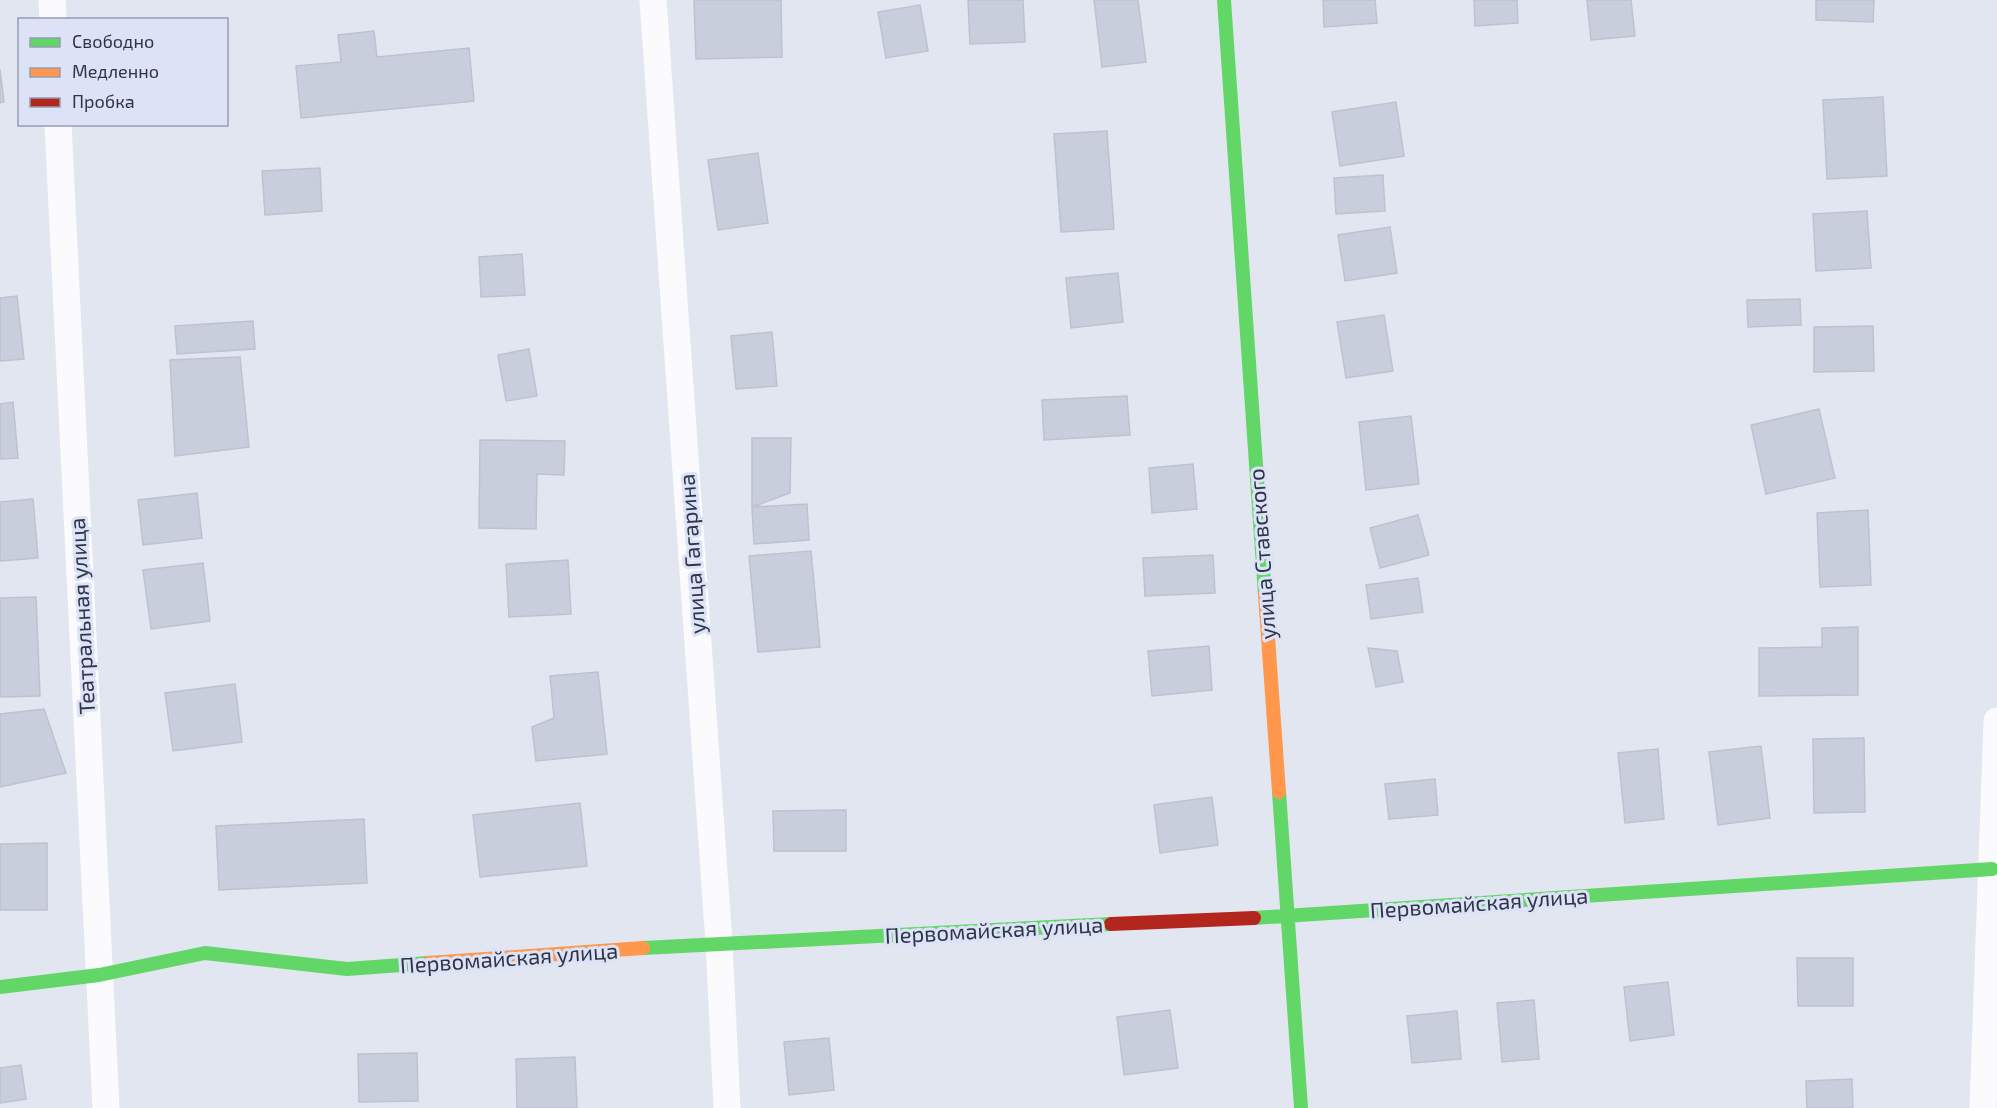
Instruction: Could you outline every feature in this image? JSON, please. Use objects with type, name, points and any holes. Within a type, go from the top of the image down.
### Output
[{"type":"street","points":[[52,0],[53,18]]},
{"type":"street","name":"улица Гагарина","points":[[653,0],[719,943],[727,1108]]},
{"type":"street","name":"улица Ставского","points":[[1224,0],[1301,1108]]},
{"type":"street","name":"Театральная улица","points":[[58,126],[106,1108]]},
{"type":"street","points":[[1983,1108],[1997,721]]},
{"type":"street","name":"Первомайская улица","points":[[0,987],[99,975],[205,953],[347,969],[719,943],[1286,916],[1992,869]]},
{"type":"building","points":[[694,0],[781,0],[782,57],[696,59]]},
{"type":"building","points":[[968,0],[1023,0],[1025,42],[970,44]]},
{"type":"building","points":[[1094,0],[1138,0],[1146,62],[1102,67]]},
{"type":"building","points":[[1323,0],[1375,0],[1377,23],[1324,27]]},
{"type":"building","points":[[1474,0],[1517,0],[1518,23],[1475,26]]},
{"type":"building","points":[[1587,0],[1631,0],[1635,36],[1591,40]]},
{"type":"building","points":[[1816,0],[1874,0],[1873,22],[1816,20]]},
{"type":"building","points":[[920,5],[928,51],[886,58],[878,12]]},
{"type":"building","points":[[374,31],[377,57],[469,48],[474,101],[301,118],[296,66],[341,62],[338,35]]},
{"type":"building","points":[[0,69],[4,102],[0,103]]},
{"type":"building","points":[[1883,97],[1887,176],[1827,179],[1823,100]]},
{"type":"building","points":[[1396,102],[1404,156],[1340,166],[1332,112]]},
{"type":"building","points":[[1107,131],[1114,229],[1061,232],[1054,134]]},
{"type":"building","points":[[758,153],[768,223],[718,230],[708,160]]},
{"type":"building","points":[[320,168],[322,211],[265,215],[262,171]]},
{"type":"building","points":[[1383,175],[1385,211],[1336,214],[1334,178]]},
{"type":"building","points":[[1867,211],[1871,268],[1816,271],[1813,214]]},
{"type":"building","points":[[1390,227],[1397,273],[1345,281],[1338,235]]},
{"type":"building","points":[[522,254],[525,295],[481,297],[479,257]]},
{"type":"building","points":[[1118,273],[1123,322],[1071,328],[1066,278]]},
{"type":"building","points":[[17,296],[24,359],[0,361],[0,298]]},
{"type":"building","points":[[1800,299],[1801,325],[1748,327],[1747,300]]},
{"type":"building","points":[[1384,315],[1393,371],[1346,378],[1337,322]]},
{"type":"building","points":[[253,321],[255,349],[177,354],[175,326]]},
{"type":"building","points":[[1873,326],[1874,371],[1814,372],[1814,327]]},
{"type":"building","points":[[772,332],[777,386],[736,389],[731,336]]},
{"type":"building","points":[[529,349],[537,396],[506,401],[498,355]]},
{"type":"building","points":[[240,357],[249,447],[175,456],[170,360]]},
{"type":"building","points":[[1127,396],[1130,435],[1044,440],[1042,400]]},
{"type":"building","points":[[13,402],[18,458],[0,459],[0,404]]},
{"type":"building","points":[[1819,409],[1835,478],[1766,494],[1751,425]]},
{"type":"building","points":[[1411,416],[1419,484],[1366,490],[1359,422]]},
{"type":"building","points":[[752,438],[791,438],[790,493],[752,507]]},
{"type":"building","points":[[480,440],[565,441],[564,475],[537,474],[536,529],[479,528]]},
{"type":"building","points":[[1193,464],[1197,509],[1152,513],[1149,468]]},
{"type":"building","points":[[197,493],[202,538],[143,545],[138,500]]},
{"type":"building","points":[[33,499],[38,558],[0,561],[0,502]]},
{"type":"building","points":[[807,504],[809,540],[754,544],[752,507]]},
{"type":"building","points":[[1868,510],[1871,585],[1820,587],[1817,513]]},
{"type":"building","points":[[1418,515],[1429,555],[1380,568],[1370,528]]},
{"type":"building","points":[[811,551],[820,647],[758,652],[749,556]]},
{"type":"building","points":[[1213,555],[1215,593],[1145,596],[1143,558]]},
{"type":"building","points":[[568,560],[571,614],[509,617],[506,564]]},
{"type":"building","points":[[203,563],[210,621],[151,629],[143,570]]},
{"type":"building","points":[[1418,578],[1423,612],[1371,619],[1366,585]]},
{"type":"building","points":[[36,597],[40,696],[0,697],[0,598]]},
{"type":"building","points":[[1858,627],[1858,695],[1759,696],[1759,648],[1822,647],[1822,628]]},
{"type":"building","points":[[1209,646],[1212,690],[1152,696],[1148,651]]},
{"type":"building","points":[[1368,648],[1397,651],[1403,682],[1376,687]]},
{"type":"building","points":[[598,672],[607,754],[536,761],[532,727],[554,718],[550,676]]},
{"type":"building","points":[[235,684],[242,742],[173,751],[165,693]]},
{"type":"building","points":[[44,709],[66,773],[0,787],[0,714]]},
{"type":"building","points":[[1864,738],[1865,812],[1814,813],[1813,739]]},
{"type":"building","points":[[1761,746],[1770,818],[1718,825],[1709,752]]},
{"type":"building","points":[[1658,749],[1664,819],[1625,823],[1618,753]]},
{"type":"building","points":[[1435,779],[1438,815],[1389,819],[1385,784]]},
{"type":"building","points":[[1212,797],[1218,845],[1160,853],[1154,805]]},
{"type":"building","points":[[580,803],[587,866],[480,877],[473,815]]},
{"type":"building","points":[[846,810],[846,851],[774,851],[773,811]]},
{"type":"building","points":[[364,819],[367,883],[219,890],[216,826]]},
{"type":"building","points":[[47,843],[47,910],[0,910],[0,844]]},
{"type":"building","points":[[1797,958],[1853,958],[1853,1006],[1798,1006]]},
{"type":"building","points":[[1668,982],[1674,1035],[1630,1041],[1624,987]]},
{"type":"building","points":[[1534,1000],[1539,1059],[1502,1062],[1497,1003]]},
{"type":"building","points":[[1170,1010],[1178,1068],[1124,1075],[1117,1017]]},
{"type":"building","points":[[1457,1011],[1461,1059],[1412,1063],[1407,1016]]},
{"type":"building","points":[[829,1038],[834,1090],[789,1095],[784,1042]]},
{"type":"building","points":[[417,1053],[418,1101],[359,1102],[358,1054]]},
{"type":"building","points":[[575,1057],[577,1108],[517,1108],[516,1059]]},
{"type":"building","points":[[21,1065],[26,1099],[0,1103],[0,1068]]},
{"type":"building","points":[[1852,1079],[1853,1108],[1807,1108],[1806,1081]]},
{"type":"traffic: fast","points":[[1224,0],[1265,595]]},
{"type":"traffic: fast","points":[[1279,792],[1301,1108]]},
{"type":"traffic: fast","points":[[1254,918],[1992,869]]},
{"type":"traffic: fast","points":[[643,948],[1111,924]]},
{"type":"traffic: fast","points":[[0,987],[99,975],[205,953],[347,969],[428,963]]},
{"type":"traffic: slow","points":[[1265,595],[1279,792]]},
{"type":"traffic: slow","points":[[428,963],[643,948]]},
{"type":"traffic: jam","points":[[1111,924],[1254,918]]}]
